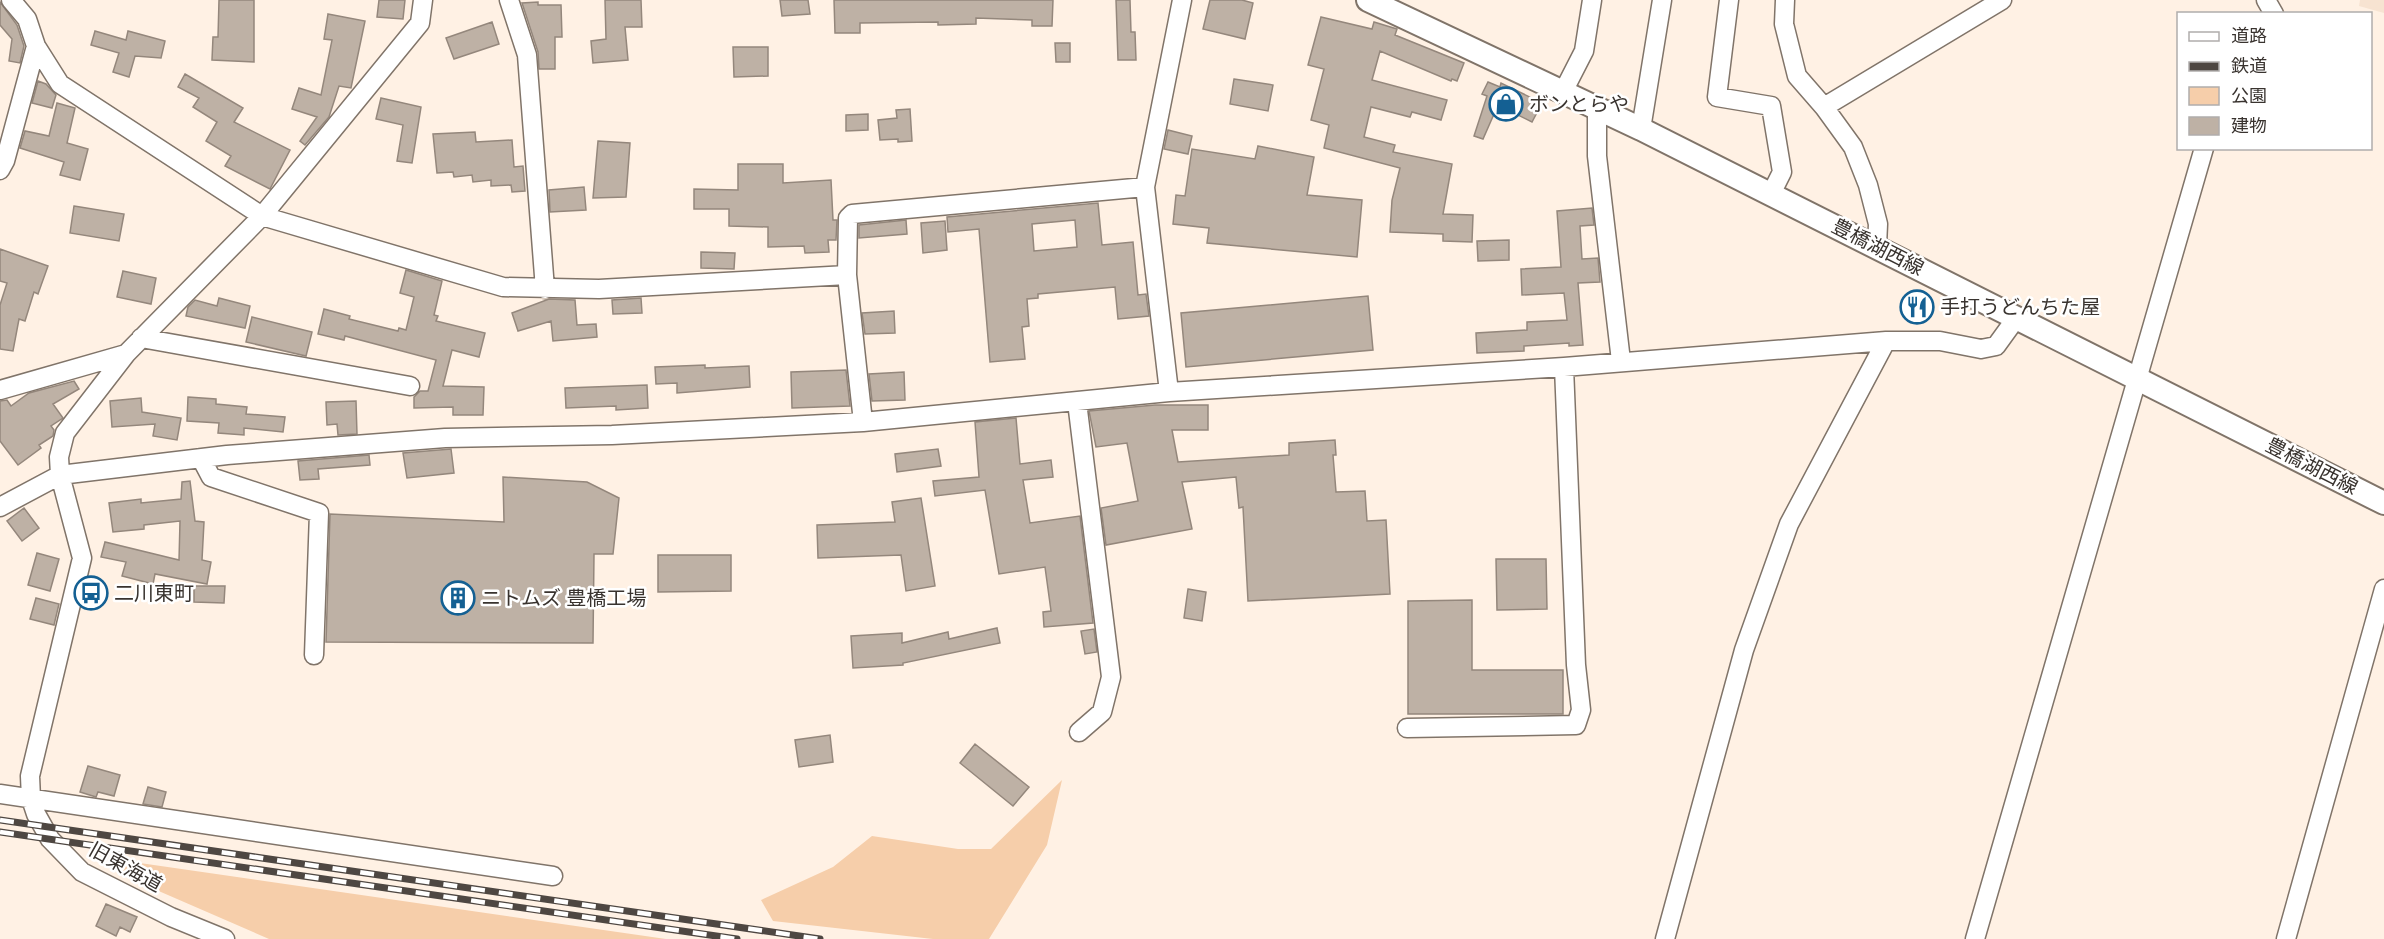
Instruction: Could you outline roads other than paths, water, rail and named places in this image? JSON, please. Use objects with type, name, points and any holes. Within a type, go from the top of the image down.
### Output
[{"type":"main road","name":"豊橋湖西線","points":[[1368,0],[1641,129],[2384,503]]},
{"type":"street","points":[[11,0],[27,19],[36,46],[60,84],[262,216],[503,287],[599,289],[847,275]]},
{"type":"street","points":[[31,799],[30,776],[82,558],[60,475],[59,457],[65,433],[126,354],[262,216],[420,23],[423,0]]},
{"type":"street","points":[[509,0],[527,55],[545,289]]},
{"type":"street","points":[[1168,392],[1145,187],[1182,0]]},
{"type":"street","points":[[1563,92],[1584,51],[1592,0]]},
{"type":"street","points":[[1641,129],[1662,0]]},
{"type":"street","points":[[1729,0],[1717,97],[1771,106],[1782,172],[1771,194]]},
{"type":"street","points":[[1785,0],[1784,24],[1797,76],[1824,107],[1853,147],[1868,185],[1878,224],[1877,246]]},
{"type":"street","points":[[1824,107],[2002,0]]},
{"type":"street","points":[[0,170],[5,161],[36,46]]},
{"type":"street","points":[[1597,108],[1597,156],[1621,361]]},
{"type":"street","points":[[1975,939],[2203,150]]},
{"type":"street","points":[[863,422],[847,275],[848,218],[852,214],[1145,187]]},
{"type":"street","points":[[0,507],[60,475],[201,458],[445,438],[612,435],[863,422],[1168,392],[1564,367],[1886,341],[1940,341],[1981,349],[1996,346],[2017,317]]},
{"type":"street","points":[[141,338],[410,386]]},
{"type":"street","points":[[1665,939],[1744,650],[1789,524],[1886,341]]},
{"type":"street","points":[[0,390],[32,383],[126,354]]},
{"type":"street","points":[[1407,728],[1576,725],[1581,710],[1576,665],[1564,367]]},
{"type":"street","points":[[1077,402],[1111,677],[1102,712],[1079,732]]},
{"type":"street","points":[[201,458],[211,477],[319,513],[314,655]]},
{"type":"street","points":[[2286,939],[2384,589]]},
{"type":"street","points":[[0,794],[553,876]]},
{"type":"street","name":"旧東海道","points":[[31,799],[36,814],[50,839],[82,872],[171,917],[225,939]]},
{"type":"railway","points":[[0,820],[820,939]]},
{"type":"railway","points":[[0,832],[737,939]]},
{"type":"place","name":"ボンとらや","points":[[1506,104]]},
{"type":"place","name":"手打うどんちた屋","points":[[1917,307]]},
{"type":"place","name":"二川東町","points":[[91,593]]},
{"type":"place","name":"ニトムズ 豊橋工場","points":[[458,598]]}]
